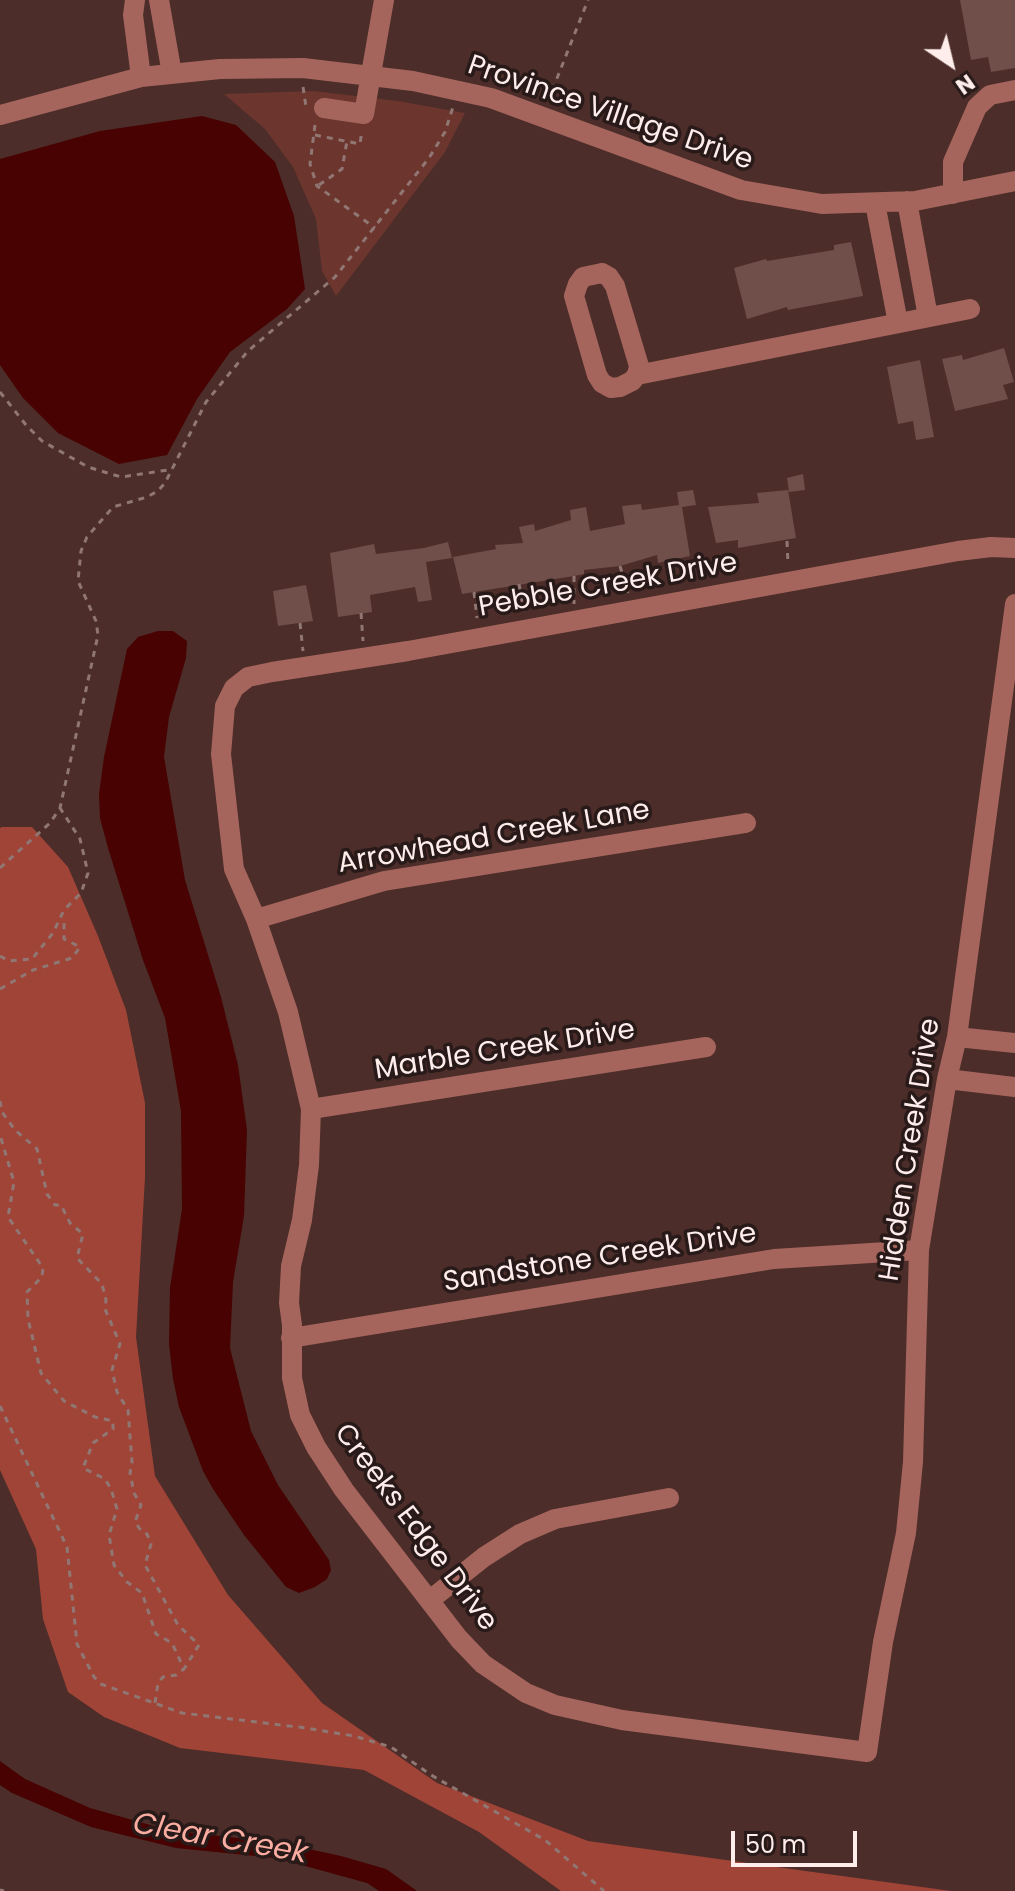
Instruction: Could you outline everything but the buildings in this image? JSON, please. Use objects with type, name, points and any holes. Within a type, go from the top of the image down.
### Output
[{"type":"street","points":[[135,0],[133,15],[141,77]]},
{"type":"street","points":[[159,0],[172,74]]},
{"type":"street","points":[[316,115],[364,114],[384,0]]},
{"type":"street","name":"Province Village Drive","points":[[0,115],[141,77],[220,69],[303,68],[413,81],[457,91],[532,112],[741,190],[822,204],[907,201],[1015,181]]},
{"type":"street","points":[[953,194],[953,162],[977,107],[990,95],[1015,90]]},
{"type":"street","points":[[907,201],[928,317]]},
{"type":"street","points":[[875,203],[898,323]]},
{"type":"street","points":[[637,375],[639,366],[615,286],[602,273],[583,277],[574,296],[597,375],[602,383],[611,388],[620,387],[637,375],[970,309]]},
{"type":"street","name":"Pebble Creek Drive","points":[[225,706],[234,688],[248,677],[958,551],[1015,548]]},
{"type":"street","name":"Hidden Creek Drive","points":[[867,1752],[883,1642],[906,1533],[913,1462],[919,1250],[947,1079],[957,1037],[1015,604]]},
{"type":"street","name":"Creeks Edge Drive","points":[[225,706],[221,754],[234,869],[256,919],[288,1012],[311,1109],[309,1165],[302,1220],[291,1266],[289,1303],[292,1378],[300,1415],[316,1447],[344,1490],[459,1639],[483,1664],[526,1693],[555,1705],[622,1720],[867,1752]]},
{"type":"street","name":"Arrowhead Creek Lane","points":[[256,919],[384,881],[746,823]]},
{"type":"street","points":[[957,1037],[1015,1043]]},
{"type":"street","name":"Marble Creek Drive","points":[[311,1109],[706,1047]]},
{"type":"street","points":[[947,1079],[1015,1087]]},
{"type":"street","name":"Sandstone Creek Drive","points":[[291,1338],[774,1259],[919,1250]]},
{"type":"street","points":[[430,1600],[484,1557],[520,1534],[555,1519],[669,1498]]},
{"type":"path","points":[[547,101],[588,0]]},
{"type":"path","points":[[303,68],[305,104],[316,115],[310,164],[317,186],[375,228]]},
{"type":"path","points":[[0,868],[50,823],[60,808],[98,635],[96,621],[78,581],[81,551],[87,537],[113,507],[158,491],[206,402],[238,362],[335,277],[429,158],[445,132],[457,91]]},
{"type":"path","points":[[315,135],[360,144],[364,114]]},
{"type":"path","points":[[317,186],[342,169],[347,141]]},
{"type":"path","points":[[0,392],[42,441],[88,467],[121,477],[171,470]]},
{"type":"path","points":[[787,541],[789,582]]},
{"type":"path","points":[[680,559],[688,600]]},
{"type":"path","points":[[620,566],[631,610]]},
{"type":"path","points":[[574,576],[576,620]]},
{"type":"path","points":[[519,584],[526,629]]},
{"type":"path","points":[[474,592],[480,638]]},
{"type":"path","points":[[361,613],[364,658]]},
{"type":"path","points":[[300,623],[304,667]]},
{"type":"path","points":[[0,956],[9,961],[32,959],[61,919],[64,910],[81,893],[88,873],[80,839],[60,808]]},
{"type":"path","points":[[0,989],[33,970],[72,958],[80,947],[64,939],[64,922],[61,919]]},
{"type":"path","points":[[0,1101],[2,1112],[15,1130],[37,1149],[47,1194],[55,1205],[61,1205],[70,1223],[83,1234],[77,1258],[102,1284],[105,1309],[120,1344],[112,1370],[117,1392],[128,1410],[130,1473],[134,1493],[141,1505],[135,1522],[147,1534],[151,1544],[145,1565],[178,1625],[199,1645],[184,1669],[176,1675],[163,1677],[158,1683],[154,1704]]},
{"type":"path","points":[[0,1135],[14,1182],[8,1217],[43,1268],[42,1277],[27,1292],[28,1319],[41,1373],[64,1401],[95,1417],[113,1421],[113,1429],[93,1443],[83,1468],[105,1479],[111,1489],[117,1509],[109,1535],[114,1565],[127,1582],[142,1593],[156,1634],[172,1643],[184,1669]]},
{"type":"path","points":[[0,1406],[67,1547],[77,1644],[94,1677],[101,1684],[182,1713],[354,1736],[391,1747],[431,1775],[545,1840],[604,1891]]},
{"type":"shaded area","points":[[313,91],[465,113],[445,152],[336,296],[322,271],[316,219],[293,167],[265,129],[224,94]]},
{"type":"shaded area","points":[[2,827],[32,827],[68,867],[126,1010],[145,1103],[145,1177],[136,1337],[155,1476],[228,1595],[322,1703],[437,1783],[588,1841],[951,1891],[561,1891],[479,1832],[364,1770],[180,1748],[104,1717],[68,1692],[43,1619],[36,1549],[0,1470]]},
{"type":"water","points":[[202,116],[236,125],[275,162],[294,216],[305,289],[287,309],[230,352],[197,399],[167,455],[119,464],[58,433],[23,398],[0,365],[0,159],[100,131]]},
{"type":"water","points":[[158,631],[173,631],[187,641],[186,658],[169,717],[164,757],[185,880],[238,1065],[247,1130],[244,1216],[233,1282],[230,1348],[251,1431],[278,1485],[329,1560],[331,1570],[327,1579],[299,1593],[286,1587],[244,1535],[213,1489],[179,1407],[173,1379],[169,1344],[170,1288],[182,1209],[181,1111],[165,1018],[143,960],[108,848],[100,818],[99,794],[127,649],[138,637]]},
{"type":"water","name":"Clear Creek","points":[[0,1761],[25,1779],[90,1808],[168,1830],[281,1843],[341,1856],[386,1869],[417,1891],[379,1891],[367,1883],[276,1858],[176,1848],[91,1827],[0,1785]]}]
